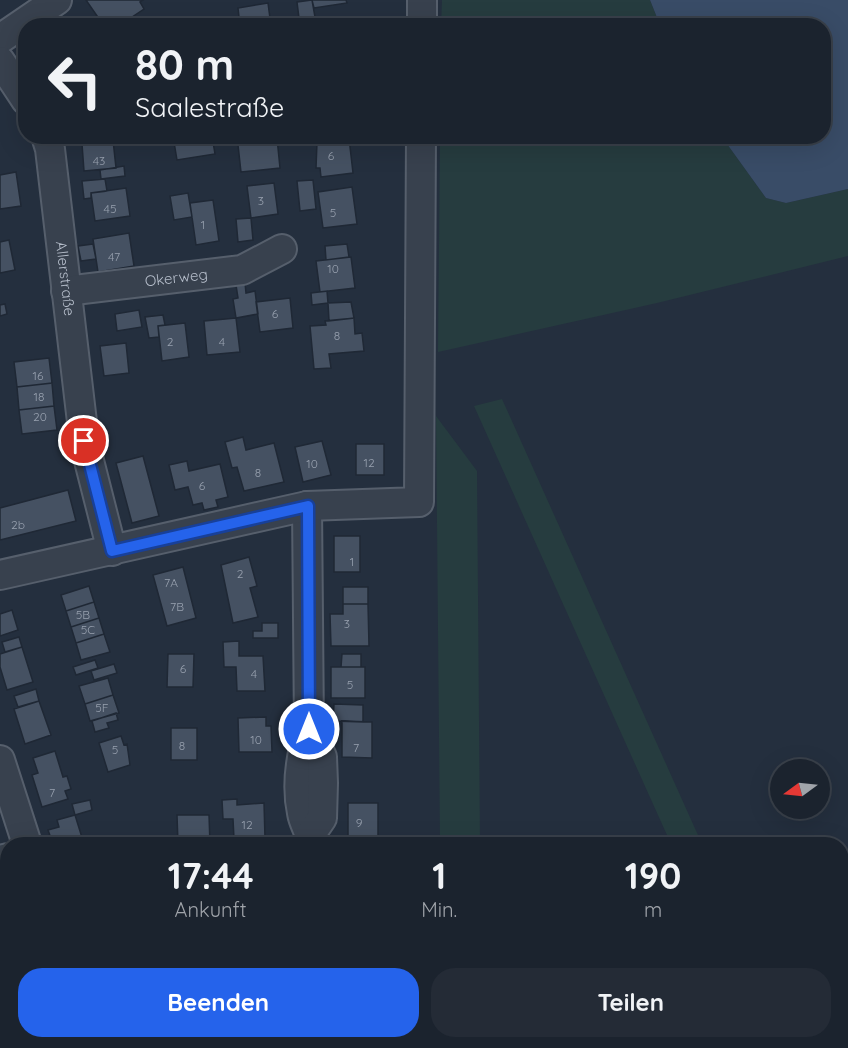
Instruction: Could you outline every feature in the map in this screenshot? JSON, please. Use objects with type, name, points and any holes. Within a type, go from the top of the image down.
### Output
[{"type":"street","points":[[31,18],[57,0]]},
{"type":"street","points":[[422,0],[422,18]]},
{"type":"street","points":[[0,39],[18,27]]},
{"type":"street","points":[[0,61],[18,88]]},
{"type":"street","name":"Allerstraße","points":[[48,144],[83,432],[112,551]]},
{"type":"street","points":[[0,575],[308,506],[419,502],[421,144]]},
{"type":"street","name":"Okerweg","points":[[66,291],[242,270],[282,249]]},
{"type":"street","points":[[308,506],[309,729],[322,757],[323,783],[322,818],[312,837]]},
{"type":"street","points":[[0,760],[25,837]]},
{"type":"green space","points":[[442,0],[650,0],[657,18],[441,18]]},
{"type":"green space","points":[[440,144],[727,144],[766,198],[786,203],[848,189],[848,256],[657,303],[438,352]]},
{"type":"green space","points":[[502,399],[699,837],[668,837],[474,406]]},
{"type":"green space","points":[[436,416],[477,471],[480,837],[440,837]]},
{"type":"water","points":[[650,0],[848,0],[848,189],[786,203],[766,198],[727,144],[831,144],[831,18],[657,18]]},
{"type":"building","points":[[86,0],[143,0],[140,2],[144,9],[130,18],[98,18]]},
{"type":"building","points":[[312,0],[346,0],[347,3],[314,8]]},
{"type":"building","points":[[312,0],[315,17],[299,18],[297,2]]},
{"type":"building","points":[[268,3],[270,18],[239,18],[238,8]]},
{"type":"building","points":[[82,144],[113,144],[116,168],[84,171]]},
{"type":"building","points":[[174,144],[213,144],[215,154],[177,160]]},
{"type":"building","points":[[238,144],[278,144],[280,168],[241,172]]},
{"type":"building","points":[[317,144],[350,144],[353,173],[321,177],[320,168],[316,168]]},
{"type":"building","points":[[124,166],[125,176],[101,179],[100,170]]},
{"type":"building","points":[[16,172],[21,206],[0,209],[0,175]]},
{"type":"building","points":[[105,179],[107,191],[91,193],[91,198],[84,199],[82,181]]},
{"type":"building","points":[[313,180],[316,209],[300,211],[297,181]]},
{"type":"building","points":[[274,183],[278,214],[251,218],[247,186]]},
{"type":"building","points":[[352,187],[357,224],[323,228],[318,192]]},
{"type":"building","points":[[126,188],[130,216],[95,221],[91,193]]},
{"type":"building","points":[[188,193],[192,217],[174,220],[170,196]]},
{"type":"building","points":[[213,200],[219,241],[196,245],[190,203]]},
{"type":"building","points":[[251,218],[253,240],[238,242],[236,219]]},
{"type":"building","points":[[129,233],[134,266],[98,272],[93,239]]},
{"type":"building","points":[[9,240],[15,270],[0,273],[0,242]]},
{"type":"building","points":[[93,244],[96,259],[81,261],[78,246]]},
{"type":"building","points":[[347,244],[349,257],[326,260],[325,246]]},
{"type":"building","points":[[351,257],[355,288],[320,292],[316,261]]},
{"type":"building","points":[[245,283],[246,293],[255,291],[258,314],[236,318],[233,299],[238,298],[236,285]]},
{"type":"building","points":[[327,291],[328,303],[312,305],[311,293]]},
{"type":"building","points":[[290,298],[293,328],[260,332],[256,302]]},
{"type":"building","points":[[351,302],[354,318],[329,321],[328,303]]},
{"type":"building","points":[[5,304],[7,314],[0,316],[0,305]]},
{"type":"building","points":[[139,310],[142,327],[117,331],[115,314]]},
{"type":"building","points":[[163,315],[165,325],[158,326],[159,337],[149,338],[145,317]]},
{"type":"building","points":[[236,318],[240,352],[207,355],[204,321]]},
{"type":"building","points":[[354,318],[355,334],[362,333],[364,351],[329,354],[331,368],[314,369],[310,326],[326,325],[325,321]]},
{"type":"building","points":[[185,323],[189,357],[162,361],[158,326]]},
{"type":"building","points":[[126,343],[129,373],[104,376],[100,346]]},
{"type":"building","points":[[49,358],[52,383],[17,387],[14,362]]},
{"type":"building","points":[[52,383],[54,406],[19,410],[17,387]]},
{"type":"building","points":[[54,406],[57,430],[22,434],[19,410]]},
{"type":"building","points":[[243,437],[246,450],[274,443],[284,482],[244,491],[237,467],[232,468],[225,442]]},
{"type":"building","points":[[322,441],[331,475],[303,482],[295,447]]},
{"type":"building","points":[[356,444],[384,444],[384,475],[356,475]]},
{"type":"building","points":[[143,456],[159,516],[132,523],[116,463]]},
{"type":"building","points":[[187,461],[189,471],[220,464],[228,497],[216,500],[218,507],[204,510],[202,503],[193,505],[188,487],[175,490],[169,465]]},
{"type":"building","points":[[68,490],[76,521],[0,540],[0,508]]},
{"type":"building","points":[[334,536],[360,536],[360,572],[334,572]]},
{"type":"building","points":[[249,557],[257,586],[250,588],[258,617],[233,623],[221,565]]},
{"type":"building","points":[[183,567],[196,618],[167,626],[153,575]]},
{"type":"building","points":[[89,586],[94,602],[66,611],[61,595]]},
{"type":"building","points":[[343,587],[368,587],[368,604],[343,604]]},
{"type":"building","points":[[94,602],[99,618],[71,627],[66,611]]},
{"type":"building","points":[[343,604],[368,604],[369,646],[331,646],[330,614],[343,614]]},
{"type":"building","points":[[12,610],[18,630],[0,636],[0,614]]},
{"type":"building","points":[[99,618],[104,634],[76,643],[71,627]]},
{"type":"building","points":[[262,623],[278,623],[278,638],[253,638],[253,631],[262,631]]},
{"type":"building","points":[[104,634],[110,652],[81,660],[76,643]]},
{"type":"building","points":[[19,637],[22,647],[5,652],[2,642]]},
{"type":"building","points":[[239,641],[239,656],[263,656],[265,691],[237,691],[236,667],[224,667],[223,642]]},
{"type":"building","points":[[22,647],[33,682],[7,690],[0,667],[0,654]]},
{"type":"building","points":[[168,654],[194,654],[193,687],[167,687]]},
{"type":"building","points":[[342,654],[361,654],[361,667],[341,667]]},
{"type":"building","points":[[95,660],[98,668],[76,675],[73,667]]},
{"type":"building","points":[[114,664],[117,673],[94,680],[91,671]]},
{"type":"building","points":[[331,667],[365,667],[365,698],[331,698]]},
{"type":"building","points":[[108,678],[113,695],[85,704],[79,686]]},
{"type":"building","points":[[36,689],[39,701],[18,707],[14,696]]},
{"type":"building","points":[[113,695],[119,713],[90,721],[85,704]]},
{"type":"building","points":[[39,701],[51,735],[25,744],[14,709]]},
{"type":"building","points":[[334,704],[363,705],[363,722],[333,721]]},
{"type":"building","points":[[116,713],[118,720],[107,723],[109,728],[95,732],[92,721]]},
{"type":"building","points":[[266,717],[266,726],[271,726],[272,752],[239,752],[238,718]]},
{"type":"building","points":[[342,721],[372,722],[372,758],[342,757]]},
{"type":"building","points":[[171,728],[197,728],[197,760],[171,760]]},
{"type":"building","points":[[121,736],[124,745],[127,744],[130,765],[108,772],[99,743]]},
{"type":"building","points":[[55,751],[63,777],[67,776],[71,789],[65,791],[68,799],[42,807],[32,775],[38,773],[33,758]]},
{"type":"building","points":[[237,799],[237,805],[264,803],[265,837],[234,837],[233,819],[223,819],[222,800]]},
{"type":"building","points":[[90,800],[92,810],[75,815],[72,804]]},
{"type":"building","points":[[348,803],[378,803],[378,837],[348,837]]},
{"type":"building","points":[[75,815],[82,837],[50,837],[48,830],[59,827],[57,820]]},
{"type":"building","points":[[177,815],[209,815],[210,837],[178,837]]},
{"type":"route","points":[[84,441],[112,551],[308,506],[309,729]]}]
